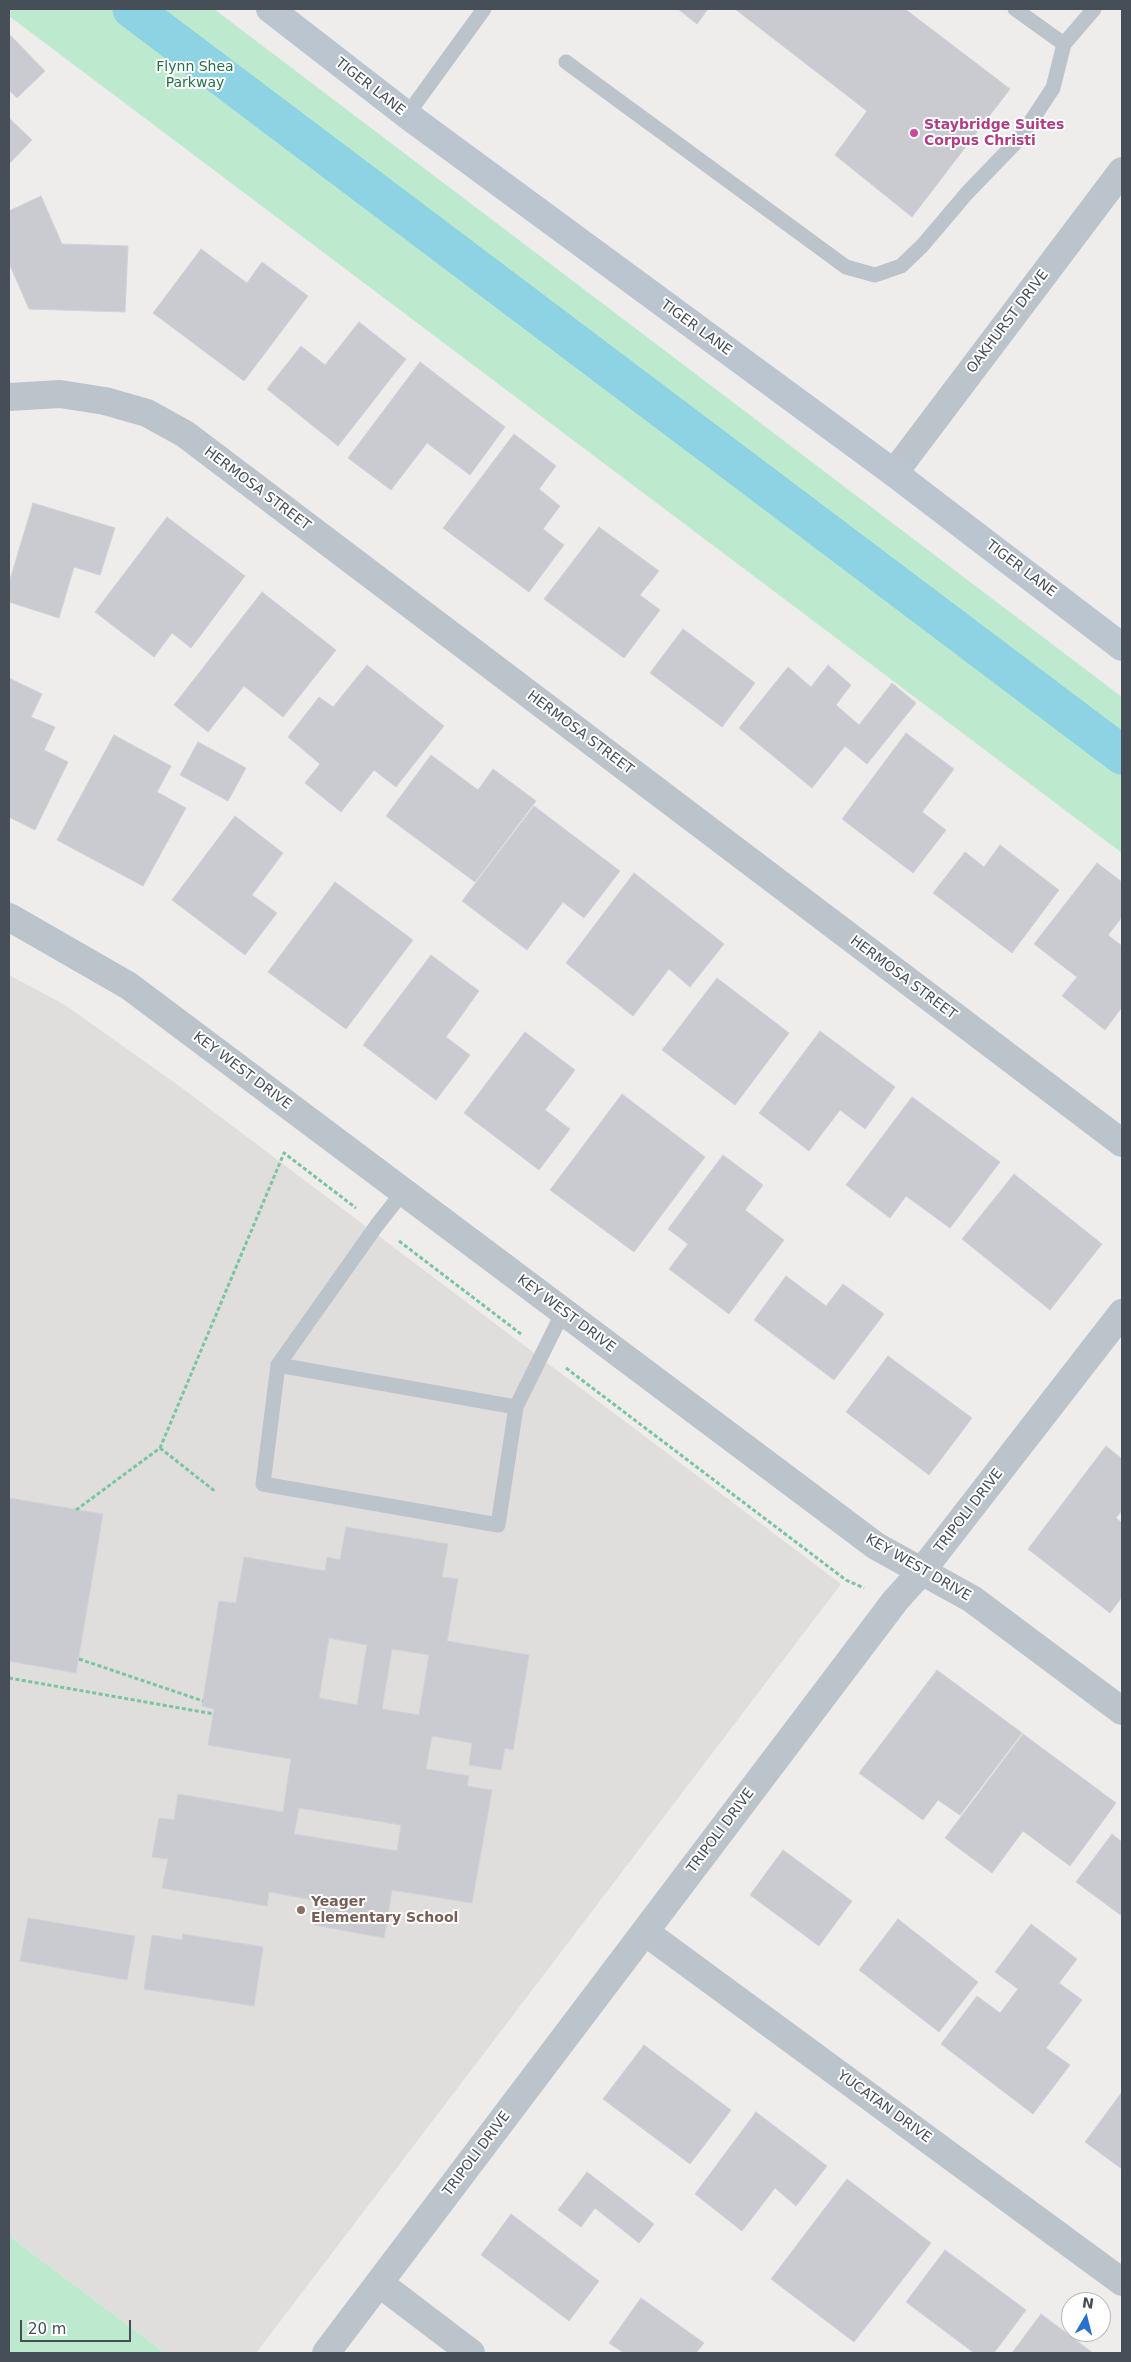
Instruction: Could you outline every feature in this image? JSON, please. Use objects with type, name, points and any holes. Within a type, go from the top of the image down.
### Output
[{"type":"street","name":"TIGER LANE","points":[[270,9],[407,115],[894,473],[1122,647]]},
{"type":"street","name":"OAKHURST DRIVE","points":[[894,473],[1122,171]]},
{"type":"street","name":"HERMOSA STREET","points":[[9,398],[60,394],[105,400],[147,413],[185,434],[1122,1143]]},
{"type":"street","name":"KEY WEST DRIVE","points":[[9,918],[129,986],[876,1546],[972,1599],[1122,1711]]},
{"type":"street","name":"TRIPOLI DRIVE","points":[[326,2353],[895,1601],[921,1572],[1122,1313]]},
{"type":"street","name":"YUCATAN DRIVE","points":[[645,1932],[1122,2282]]},
{"type":"street","points":[[379,2283],[471,2353]]},
{"type":"lane","points":[[407,115],[484,9]]},
{"type":"lane","points":[[1015,9],[1064,44]]},
{"type":"lane","points":[[566,62],[846,267],[875,275],[901,266],[922,246],[967,193],[1020,138],[1052,88],[1064,44],[1094,9]]},
{"type":"lane","points":[[403,1192],[377,1224],[278,1365],[263,1484],[498,1525],[516,1407],[563,1312]]},
{"type":"lane","points":[[278,1365],[516,1407]]},
{"type":"path","points":[[160,1448],[216,1492]]},
{"type":"path","points":[[79,1659],[203,1701]]},
{"type":"path","points":[[9,1678],[214,1714]]},
{"type":"shaded area","name":"Yeager Elementary School","points":[[9,975],[65,1005],[182,1088],[841,1584],[256,2353],[165,2353],[9,2236]]},
{"type":"green space","name":"Flynn Shea Parkway","points":[[9,9],[214,9],[1122,697],[1122,853],[9,16]]},
{"type":"green space","points":[[9,2236],[165,2353],[9,2353]]},
{"type":"building","points":[[678,9],[708,9],[697,24]]},
{"type":"building","name":"Staybridge Suites Corpus Christi","points":[[735,9],[905,9],[1010,89],[912,217],[835,155],[867,111]]},
{"type":"building","points":[[9,34],[45,71],[17,98],[9,90]]},
{"type":"building","points":[[9,118],[32,140],[9,164]]},
{"type":"building","points":[[41,196],[62,244],[128,246],[125,312],[29,309],[9,263],[9,211]]},
{"type":"building","points":[[201,249],[247,283],[262,262],[308,296],[244,381],[153,313]]},
{"type":"building","points":[[359,322],[406,359],[338,446],[267,389],[301,346],[325,365]]},
{"type":"building","points":[[420,362],[505,427],[470,475],[427,443],[391,490],[348,458]]},
{"type":"building","points":[[514,434],[556,466],[539,489],[560,506],[543,529],[564,545],[529,592],[443,528]]},
{"type":"building","points":[[33,503],[115,528],[100,575],[74,567],[59,618],[9,602],[9,583]]},
{"type":"building","points":[[167,517],[245,576],[191,648],[172,633],[154,657],[95,612]]},
{"type":"building","points":[[599,527],[659,571],[640,595],[660,610],[624,658],[544,599]]},
{"type":"building","points":[[262,592],[336,650],[283,717],[244,686],[208,732],[174,705]]},
{"type":"building","points":[[683,629],[755,683],[722,727],[650,673]]},
{"type":"building","points":[[367,665],[444,726],[396,787],[374,770],[341,812],[305,783],[320,764],[288,737],[319,697],[333,707]]},
{"type":"building","points":[[828,665],[851,685],[836,705],[859,725],[892,683],[916,703],[867,764],[845,746],[812,788],[739,728],[788,667],[811,687]]},
{"type":"building","points":[[9,678],[42,694],[31,717],[55,727],[44,750],[68,762],[35,830],[9,817]]},
{"type":"building","points":[[906,733],[954,769],[922,812],[946,830],[913,873],[842,819]]},
{"type":"building","points":[[114,735],[171,766],[157,792],[186,808],[143,886],[57,840]]},
{"type":"building","points":[[198,742],[246,768],[228,801],[180,775]]},
{"type":"building","points":[[431,755],[478,790],[493,769],[536,801],[475,882],[386,816]]},
{"type":"building","points":[[534,806],[620,871],[584,918],[563,902],[527,950],[462,901]]},
{"type":"building","points":[[235,816],[283,853],[252,895],[277,913],[245,955],[172,900]]},
{"type":"building","points":[[1000,845],[1059,890],[1012,953],[933,893],[965,852],[984,867]]},
{"type":"building","points":[[1097,863],[1122,882],[1122,917],[1108,935],[1122,946],[1122,1007],[1105,1030],[1062,996],[1077,977],[1034,944]]},
{"type":"building","points":[[634,873],[724,944],[690,987],[669,969],[633,1016],[566,963]]},
{"type":"building","points":[[335,882],[413,940],[346,1029],[268,972]]},
{"type":"building","points":[[431,955],[479,991],[446,1037],[470,1055],[436,1100],[363,1045]]},
{"type":"building","points":[[717,978],[789,1033],[735,1105],[662,1050]]},
{"type":"building","points":[[820,1031],[895,1087],[865,1129],[840,1110],[809,1151],[759,1113]]},
{"type":"building","points":[[525,1032],[575,1070],[545,1110],[570,1129],[539,1170],[464,1113]]},
{"type":"building","points":[[622,1094],[705,1157],[634,1252],[550,1190]]},
{"type":"building","points":[[912,1097],[1000,1162],[950,1228],[906,1196],[890,1218],[846,1185]]},
{"type":"building","points":[[723,1155],[763,1185],[745,1210],[784,1240],[729,1314],[669,1269],[688,1244],[668,1229]]},
{"type":"building","points":[[1014,1174],[1102,1244],[1050,1310],[962,1239]]},
{"type":"building","points":[[786,1276],[826,1306],[843,1284],[884,1314],[834,1380],[754,1320]]},
{"type":"building","points":[[888,1356],[972,1418],[929,1475],[846,1412]]},
{"type":"building","points":[[1106,1446],[1122,1459],[1122,1510],[1116,1518],[1122,1523],[1122,1597],[1110,1613],[1028,1549]]},
{"type":"building","points":[[9,1498],[103,1514],[76,1673],[9,1661]]},
{"type":"building","points":[[346,1527],[448,1544],[442,1577],[458,1579],[447,1641],[529,1655],[513,1750],[505,1748],[501,1770],[469,1765],[472,1743],[432,1736],[426,1769],[469,1776],[467,1786],[492,1790],[472,1903],[392,1890],[384,1938],[315,1925],[319,1901],[269,1892],[267,1906],[162,1888],[168,1859],[152,1857],[159,1818],[174,1820],[178,1794],[283,1812],[291,1759],[208,1745],[214,1709],[202,1706],[219,1601],[236,1603],[244,1557],[325,1571],[327,1557],[340,1560]],"holes":[[[329,1638],[367,1645],[357,1705],[319,1698]],[[392,1649],[429,1655],[419,1715],[382,1709]],[[299,1808],[401,1825],[397,1851],[294,1834]]]},
{"type":"building","points":[[937,1670],[1022,1733],[960,1815],[938,1800],[923,1820],[859,1773]]},
{"type":"building","points":[[1023,1734],[1116,1803],[1070,1866],[1023,1831],[992,1873],[945,1838]]},
{"type":"building","points":[[1112,1834],[1122,1842],[1122,1916],[1076,1882]]},
{"type":"building","points":[[783,1850],[852,1901],[819,1946],[750,1895]]},
{"type":"building","points":[[28,1918],[135,1936],[127,1980],[20,1961]]},
{"type":"building","points":[[898,1919],[978,1982],[939,2032],[859,1970]]},
{"type":"building","points":[[1031,1924],[1077,1959],[1059,1983],[1082,2000],[1046,2048],[1070,2065],[1033,2114],[941,2044],[977,1996],[1000,2013],[1018,1989],[995,1972]]},
{"type":"building","points":[[183,1934],[263,1947],[254,2006],[144,1989],[152,1935],[182,1940]]},
{"type":"building","points":[[644,2045],[731,2110],[690,2164],[603,2099]]},
{"type":"building","points":[[1122,2092],[1122,2169],[1085,2142]]},
{"type":"building","points":[[756,2112],[827,2166],[796,2206],[775,2188],[742,2231],[695,2194]]},
{"type":"building","points":[[587,2172],[654,2224],[639,2243],[595,2208],[581,2227],[558,2210]]},
{"type":"building","points":[[847,2179],[931,2243],[854,2342],[771,2279]]},
{"type":"building","points":[[511,2214],[599,2281],[569,2321],[481,2255]]},
{"type":"building","points":[[945,2250],[1026,2310],[994,2353],[974,2353],[906,2302]]},
{"type":"building","points":[[641,2298],[704,2343],[696,2353],[624,2353],[609,2343]]},
{"type":"building","points":[[1041,2314],[1061,2329],[1061,2342],[1078,2342],[1093,2353],[1012,2353]]},
{"type":"waterway","points":[[132,9],[1122,755]]},
{"type":"place","name":"Staybridge Suites Corpus Christi","points":[[914,133]]},
{"type":"place","name":"Yeager Elementary School","points":[[301,1910]]}]
